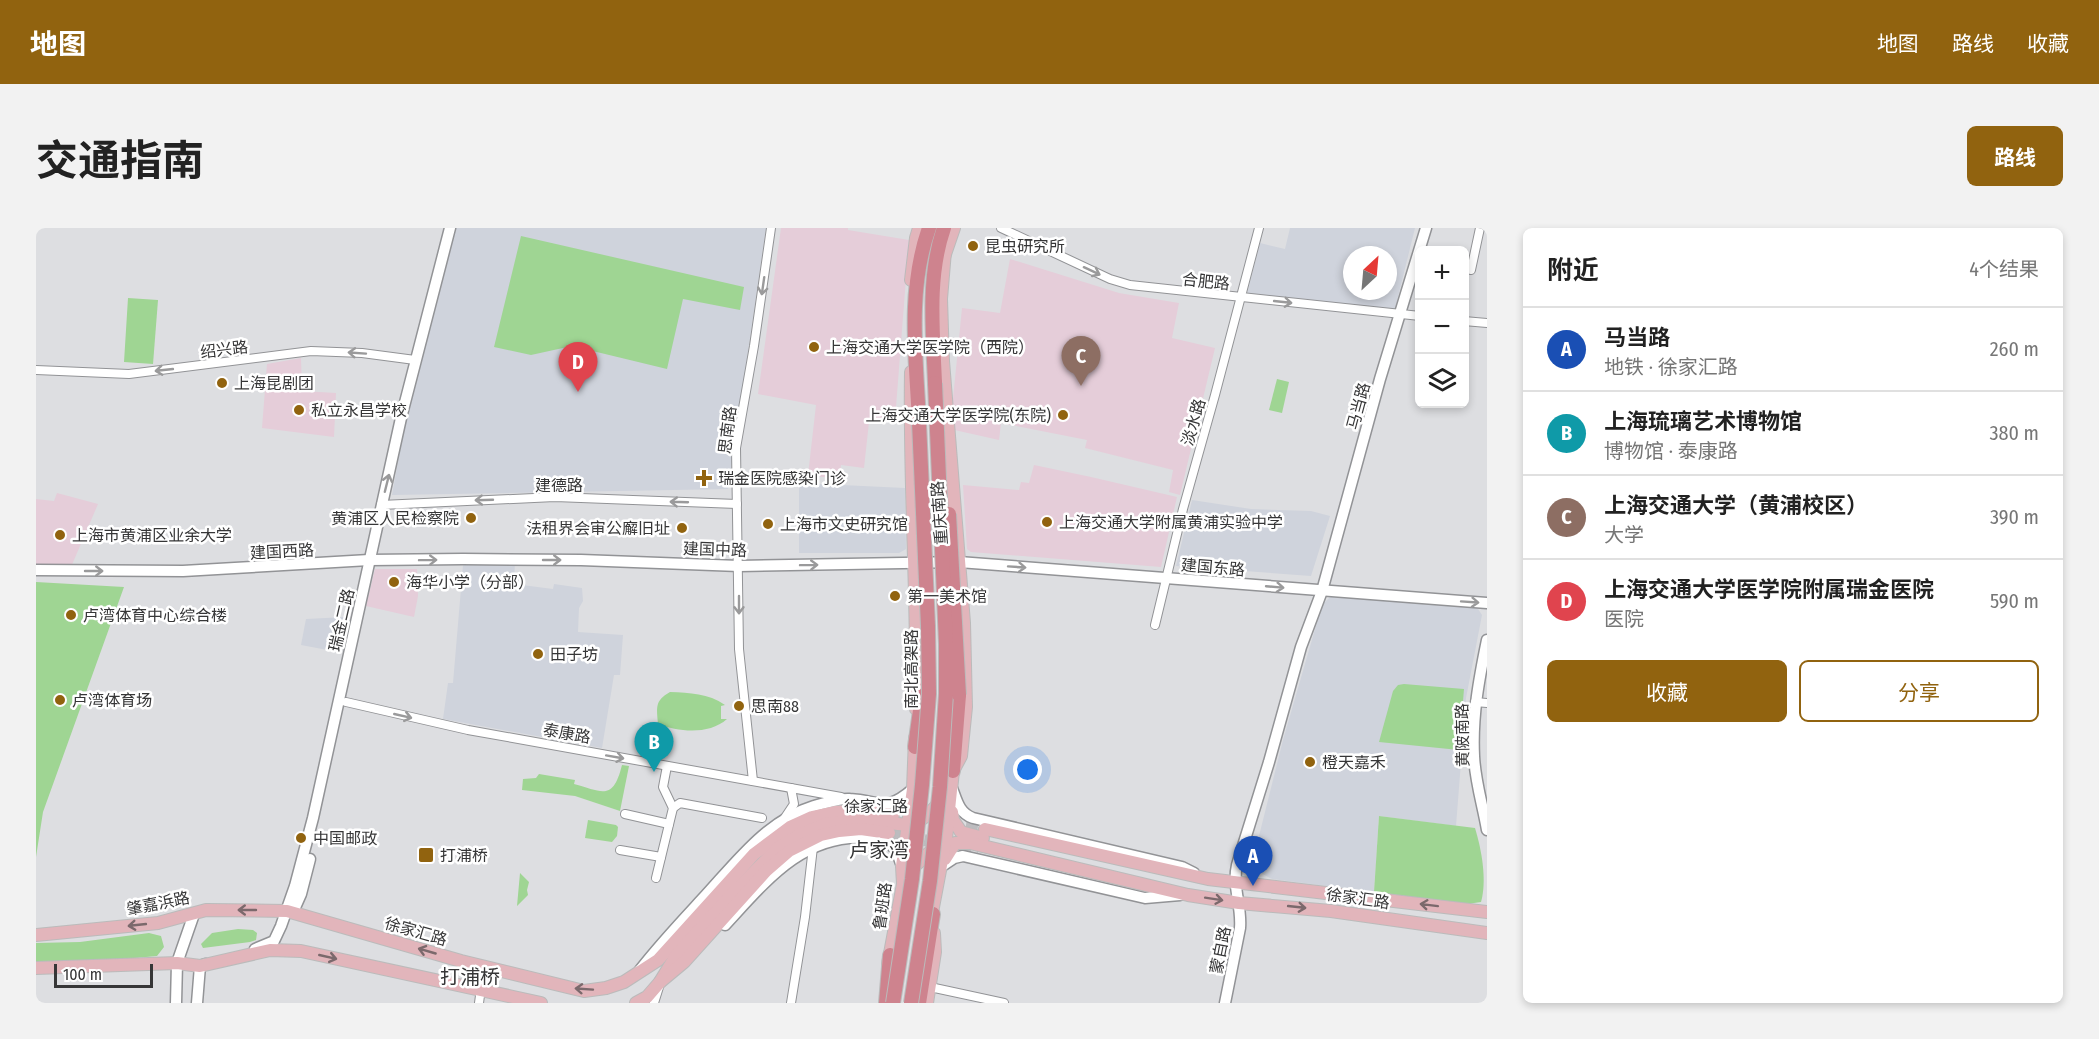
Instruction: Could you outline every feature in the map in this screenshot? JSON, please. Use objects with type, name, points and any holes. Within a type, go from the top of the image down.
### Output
[{"type":"highway","name":"南北高架路","points":[[889,1003],[918,820],[929,694],[914,300],[923,245],[929,228]]},
{"type":"highway","name":"南北高架路","points":[[915,1003],[940,788],[946,694],[932,296],[938,247],[944,228]]},
{"type":"highway","points":[[935,383],[945,453],[959,694],[953,771]]},
{"type":"highway","points":[[915,747],[922,696],[922,635],[915,464],[919,422]]},
{"type":"highway","points":[[915,1003],[924,969],[933,914]]},
{"type":"highway","points":[[889,1003],[890,955]]},
{"type":"main road","name":"重庆南路","points":[[919,228],[910,295],[911,356],[936,563],[964,623],[966,707],[961,756],[953,771],[946,839]]},
{"type":"main road","name":"重庆南路","points":[[908,825],[913,789],[916,677],[936,563],[941,310],[945,251],[954,228]]},
{"type":"main road","points":[[951,787],[952,820],[961,832],[971,835]]},
{"type":"main road","name":"徐家汇路","points":[[636,1003],[647,997],[660,982],[677,954],[778,848],[801,834],[825,824],[860,820],[908,825],[923,819],[951,787]]},
{"type":"main road","name":"徐家汇路","points":[[290,912],[484,966],[585,991],[606,988],[624,982],[649,967],[754,854],[790,828],[812,818],[836,812],[861,811],[893,815]]},
{"type":"main road","name":"鲁班路","points":[[880,1003],[903,884],[902,866],[908,825]]},
{"type":"main road","name":"徐家汇路","points":[[660,982],[684,963],[766,871],[789,851],[821,835],[839,831],[861,829],[889,833]]},
{"type":"main road","name":"徐家汇路","points":[[985,830],[1208,879],[1487,912]]},
{"type":"main road","points":[[903,884],[910,870],[932,849],[946,839],[958,835],[971,835]]},
{"type":"main road","name":"徐家汇路","points":[[971,835],[1186,880],[1208,879]]},
{"type":"main road","points":[[915,1003],[926,934],[933,914],[946,839]]},
{"type":"main road","name":"徐家汇路","points":[[942,866],[955,843],[970,843],[1188,895],[1239,903],[1331,910],[1487,933]]},
{"type":"main road","points":[[978,851],[1139,890],[1188,895]]},
{"type":"main road","name":"肇嘉浜路","points":[[36,935],[158,923],[206,910],[290,912]]},
{"type":"main road","points":[[927,1003],[935,952],[933,914]]},
{"type":"main road","points":[[36,968],[177,963],[200,966],[270,950],[301,951],[541,1003]]},
{"type":"street","name":"瑞金二路","points":[[200,966],[266,946],[274,941],[301,894],[343,702],[381,505],[415,360],[436,288],[450,228]]},
{"type":"street","points":[[436,288],[447,272],[457,228]]},
{"type":"street","name":"思南路","points":[[753,781],[739,649],[736,448],[771,228]]},
{"type":"street","name":"合肥路","points":[[1001,228],[1119,282],[1141,288],[1415,316]]},
{"type":"street","name":"淡水路","points":[[1155,625],[1183,509],[1258,228]]},
{"type":"street","name":"马当路","points":[[1239,903],[1234,882],[1237,865],[1301,647],[1322,591],[1426,228]]},
{"type":"street","points":[[1471,270],[1480,228]]},
{"type":"street","points":[[1469,321],[1487,323]]},
{"type":"street","name":"绍兴路","points":[[36,370],[129,374],[311,351],[362,353],[415,360]]},
{"type":"street","name":"建德路","points":[[381,505],[555,497],[738,504]]},
{"type":"street","name":"建国西路","points":[[36,570],[183,571],[369,560],[493,560]]},
{"type":"street","name":"建国中路","points":[[493,560],[581,560],[738,566],[936,563]]},
{"type":"street","name":"建国东路","points":[[936,563],[1487,603]]},
{"type":"street","name":"黄陂南路","points":[[1487,640],[1475,702],[1474,759],[1487,830]]},
{"type":"street","name":"泰康路","points":[[343,702],[468,730],[848,798]]},
{"type":"street","points":[[1475,702],[1487,704]]},
{"type":"street","points":[[656,878],[673,808],[663,787],[667,766]]},
{"type":"street","points":[[951,787],[965,815],[1182,867],[1208,879]]},
{"type":"street","points":[[783,820],[794,804],[791,788]]},
{"type":"street","name":"徐家汇路","points":[[638,972],[663,940],[745,851],[783,820],[812,807],[848,798],[882,805],[896,802],[913,789]]},
{"type":"street","points":[[673,808],[680,803],[762,818]]},
{"type":"street","points":[[625,814],[669,824]]},
{"type":"street","name":"徐家汇路","points":[[660,982],[686,968],[772,874],[788,860],[813,847],[851,837],[880,840],[890,843],[896,849],[902,866]]},
{"type":"street","points":[[791,1003],[805,917],[813,847]]},
{"type":"street","points":[[620,850],[661,857]]},
{"type":"street","name":"蒙自路","points":[[1225,1003],[1240,928],[1239,903]]},
{"type":"street","points":[[176,1003],[177,963],[194,914]]},
{"type":"street","points":[[197,1003],[200,966]]},
{"type":"street","points":[[478,1003],[484,966]]},
{"type":"street","points":[[654,1003],[660,982]]},
{"type":"street","points":[[930,987],[1004,1003]]},
{"type":"shaded area","points":[[456,228],[766,228],[728,489],[392,495],[405,423]]},
{"type":"shaded area","points":[[781,228],[848,228],[848,230],[909,240],[895,420],[869,422],[864,468],[841,465],[839,479],[808,475],[816,405],[758,394]]},
{"type":"shaded area","points":[[1290,228],[1415,228],[1395,309],[1247,294],[1260,243],[1285,249]]},
{"type":"shaded area","points":[[1010,259],[1119,293],[1179,303],[1172,338],[1215,348],[1180,495],[1169,492],[1173,470],[1085,448],[1087,440],[1001,423],[999,440],[950,429],[962,308],[1000,313]]},
{"type":"shaded area","name":"私立永昌学校","points":[[301,358],[302,391],[336,393],[334,437],[262,428],[267,364]]},
{"type":"shaded area","points":[[1034,465],[1177,497],[1161,567],[971,552],[967,549],[963,485],[1019,490],[1021,482],[1029,483]]},
{"type":"shaded area","points":[[799,483],[905,488],[906,549],[899,553],[799,553]]},
{"type":"shaded area","name":"上海市黄浦区业余大学","points":[[57,493],[98,504],[71,567],[36,567],[36,499],[54,501]]},
{"type":"shaded area","points":[[1192,500],[1251,509],[1311,511],[1330,516],[1311,576],[1176,566]]},
{"type":"shaded area","name":"田子坊","points":[[515,562],[514,584],[553,589],[554,584],[582,588],[583,601],[579,608],[578,632],[623,635],[620,675],[614,675],[602,748],[443,719],[448,683],[453,683],[463,565]]},
{"type":"shaded area","name":"海华小学（分部）","points":[[375,569],[417,569],[418,596],[414,617],[366,606]]},
{"type":"shaded area","points":[[1332,595],[1476,606],[1482,615],[1466,698],[1456,826],[1379,816],[1374,892],[1272,879],[1251,868],[1283,740],[1322,605]]},
{"type":"shaded area","points":[[345,617],[338,652],[301,645],[306,619]]},
{"type":"green space","points":[[521,236],[744,287],[740,310],[683,299],[667,369],[572,346],[531,355],[494,347]]},
{"type":"green space","points":[[128,298],[158,300],[153,364],[124,362]]},
{"type":"green space","points":[[1277,379],[1289,382],[1282,413],[1269,410]]},
{"type":"green space","name":"卢湾体育场","points":[[36,582],[124,587],[43,812],[36,857]]},
{"type":"green space","points":[[1398,685],[1464,689],[1459,750],[1379,742],[1393,691]]},
{"type":"green space","points":[[670,692],[699,694],[719,701],[725,705],[721,706],[721,719],[727,719],[712,728],[703,730],[675,729],[658,724],[659,702]]},
{"type":"green space","points":[[622,765],[629,766],[620,811],[575,796],[522,790],[523,779],[536,778],[539,774],[575,780],[574,784],[606,791],[615,784]]},
{"type":"green space","points":[[1379,816],[1475,828],[1483,866],[1484,885],[1481,902],[1467,904],[1374,892]]},
{"type":"green space","points":[[588,820],[616,825],[618,827],[617,836],[612,842],[585,838]]},
{"type":"green space","points":[[520,873],[529,882],[528,895],[517,906]]},
{"type":"green space","points":[[238,929],[253,930],[257,933],[256,940],[203,948],[201,944],[212,933]]},
{"type":"green space","points":[[149,933],[161,936],[164,947],[157,956],[36,967],[36,943],[80,942]]},
{"type":"tunnel","points":[[948,824],[985,829]]},
{"type":"tunnel","points":[[889,833],[978,851]]},
{"type":"place","name":"昆虫研究所","points":[[973,246]]},
{"type":"place","name":"上海交通大学医学院（西院）","points":[[814,347]]},
{"type":"place","name":"上海昆剧团","points":[[222,383]]},
{"type":"place","name":"上海交通大学（黄浦校区）","points":[[1081,386]]},
{"type":"place","name":"上海交通大学医学院附属瑞金医院","points":[[578,392]]},
{"type":"place","name":"私立永昌学校","points":[[299,410]]},
{"type":"place","name":"上海交通大学医学院(东院)","points":[[1063,415]]},
{"type":"place","name":"瑞金医院感染门诊","points":[[704,478]]},
{"type":"place","name":"黄浦区人民检察院","points":[[471,518]]},
{"type":"place","name":"上海交通大学附属黄浦实验中学","points":[[1047,522]]},
{"type":"place","name":"上海市文史研究馆","points":[[768,524]]},
{"type":"place","name":"法租界会审公廨旧址","points":[[682,528]]},
{"type":"place","name":"上海市黄浦区业余大学","points":[[60,535]]},
{"type":"place","name":"海华小学（分部）","points":[[394,582]]},
{"type":"place","name":"第一美术馆","points":[[895,596]]},
{"type":"place","name":"卢湾体育中心综合楼","points":[[71,615]]},
{"type":"place","name":"田子坊","points":[[538,654]]},
{"type":"place","name":"卢湾体育场","points":[[60,700]]},
{"type":"place","name":"思南88","points":[[739,706]]},
{"type":"place","name":"橙天嘉禾","points":[[1310,762]]},
{"type":"place","name":"上海琉璃艺术博物馆","points":[[654,772]]},
{"type":"place","name":"中国邮政","points":[[301,838]]},
{"type":"place","name":"打浦桥","points":[[426,855]]},
{"type":"place","name":"马当路","points":[[1253,886]]},
{"type":"district","name":"卢家湾","points":[[879,850]]},
{"type":"district","name":"打浦桥","points":[[470,977]]}]
